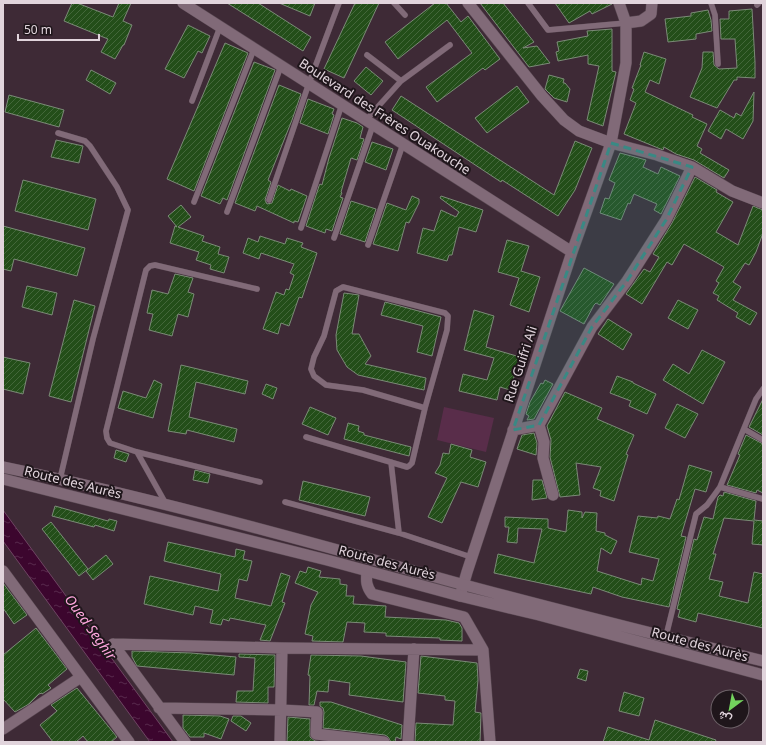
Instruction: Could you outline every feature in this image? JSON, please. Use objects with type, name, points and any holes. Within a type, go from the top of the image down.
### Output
[{"type":"street","name":"Boulevard des Frères Ouakouche","points":[[183,3],[572,252]]},
{"type":"street","points":[[468,3],[542,96],[564,120],[579,131],[611,143],[657,155],[692,167],[732,190],[763,202]]},
{"type":"street","name":"Rue Guifri Ali","points":[[460,596],[572,252],[611,143],[626,63],[626,23],[619,3]]},
{"type":"street","points":[[626,23],[641,21],[651,14],[652,3]]},
{"type":"street","points":[[553,495],[543,458],[544,442],[539,425],[592,327],[627,281],[666,220],[692,167]]},
{"type":"street","points":[[513,430],[539,425]]},
{"type":"street","name":"Route des Aurès","points":[[3,467],[60,479],[166,505],[326,546],[463,584],[763,661]]},
{"type":"street","name":"Route des Aurès","points":[[3,479],[539,615],[763,675]]},
{"type":"street","points":[[3,571],[129,742]]},
{"type":"street","points":[[367,571],[367,587],[372,594],[464,617],[483,650],[490,742]]},
{"type":"street","points":[[185,742],[113,644],[282,648],[483,650]]},
{"type":"street","points":[[280,742],[282,710],[282,648]]},
{"type":"street","points":[[408,742],[414,649]]},
{"type":"street","points":[[3,729],[82,677]]},
{"type":"street","points":[[159,708],[317,712],[316,734],[384,742]]},
{"type":"lane","points":[[268,200],[339,3]]},
{"type":"lane","points":[[394,3],[405,14]]},
{"type":"lane","points":[[528,3],[548,30],[626,23]]},
{"type":"lane","points":[[711,3],[715,15],[718,64]]},
{"type":"lane","points":[[192,101],[220,26]]},
{"type":"lane","points":[[334,238],[370,122],[401,81],[450,45]]},
{"type":"lane","points":[[194,202],[254,49]]},
{"type":"lane","points":[[367,55],[401,81]]},
{"type":"lane","points":[[226,212],[281,66]]},
{"type":"lane","points":[[301,228],[342,104]]},
{"type":"lane","points":[[58,133],[85,141],[90,146],[118,187],[128,210],[93,339],[60,479]]},
{"type":"lane","points":[[368,245],[403,144]]},
{"type":"lane","points":[[257,289],[155,265],[150,266],[146,270],[106,431],[107,438],[110,443],[137,452],[260,482]]},
{"type":"lane","points":[[306,437],[407,467],[409,466],[412,463],[446,330],[448,316],[444,313],[343,287],[336,291],[324,336],[314,357],[311,369],[314,376],[326,385],[362,390],[425,408]]},
{"type":"lane","points":[[666,636],[696,514],[708,505],[720,487],[756,399],[763,389]]},
{"type":"lane","points":[[744,430],[763,440]]},
{"type":"lane","points":[[137,452],[166,505]]},
{"type":"lane","points":[[391,462],[399,533]]},
{"type":"lane","points":[[720,487],[763,499]]},
{"type":"lane","points":[[285,502],[399,533],[472,557]]},
{"type":"highlighted area","points":[[611,143],[692,167],[666,220],[627,281],[592,327],[539,425],[513,430]]},
{"type":"shaded area","points":[[444,407],[494,418],[486,452],[437,440]]},
{"type":"water","points":[[3,510],[173,742],[150,742],[3,541]]},
{"type":"building","points":[[72,3],[77,3],[113,17],[119,3],[131,3],[123,21],[132,25],[124,45],[115,59],[101,52],[108,39],[64,21]]},
{"type":"building","points":[[227,3],[258,3],[311,37],[303,51]]},
{"type":"building","points":[[279,3],[315,3],[310,16]]},
{"type":"building","points":[[355,3],[379,3],[344,78],[324,69]]},
{"type":"building","points":[[435,3],[446,3],[461,22],[468,16],[500,59],[485,70],[483,68],[437,102],[426,87],[472,53],[447,20],[398,59],[385,42]]},
{"type":"building","points":[[480,3],[503,3],[534,42],[523,48],[537,46],[550,63],[529,67]]},
{"type":"building","points":[[555,3],[612,4],[592,14],[590,11],[569,23]]},
{"type":"building","points":[[752,9],[755,78],[737,77],[737,80],[734,80],[717,108],[690,97],[702,68],[703,52],[713,52],[714,65],[719,69],[737,68],[735,39],[721,39],[720,19],[729,19],[729,11]]},
{"type":"building","points":[[708,10],[712,31],[696,34],[696,39],[668,42],[665,19],[691,16],[691,13]]},
{"type":"building","points":[[188,25],[210,36],[202,53],[198,51],[184,78],[165,69]]},
{"type":"building","points":[[612,29],[612,71],[616,72],[603,126],[587,120],[599,66],[588,64],[588,55],[558,61],[556,52],[559,51],[557,42],[588,36],[587,31]]},
{"type":"building","points":[[225,43],[248,53],[194,191],[167,179]]},
{"type":"building","points":[[644,52],[666,59],[659,84],[650,80],[645,92],[693,115],[692,117],[707,124],[697,146],[702,149],[700,153],[729,170],[724,178],[694,160],[676,154],[664,147],[663,150],[624,134],[636,103],[630,100],[634,89],[632,88],[641,65]]},
{"type":"building","points":[[254,62],[275,70],[227,200],[223,198],[220,204],[201,196]]},
{"type":"building","points":[[366,67],[383,81],[371,95],[354,81]]},
{"type":"building","points":[[91,70],[116,83],[110,94],[86,80]]},
{"type":"building","points":[[549,75],[564,79],[563,83],[565,83],[570,89],[567,102],[554,98],[545,89]]},
{"type":"building","points":[[279,85],[301,94],[268,180],[271,182],[265,200],[267,204],[272,203],[278,185],[290,191],[291,189],[307,196],[298,222],[294,221],[294,223],[257,206],[255,211],[235,203]]},
{"type":"building","points":[[517,86],[529,102],[487,133],[475,118]]},
{"type":"building","points":[[754,92],[753,121],[743,139],[726,129],[721,139],[708,131],[720,110],[734,118],[736,113],[741,116]]},
{"type":"building","points":[[9,95],[64,110],[59,127],[5,112]]},
{"type":"building","points":[[401,96],[554,195],[575,141],[592,148],[575,190],[558,216],[502,180],[501,182],[392,110]]},
{"type":"building","points":[[308,99],[334,109],[332,114],[334,115],[328,134],[300,123]]},
{"type":"building","points":[[342,118],[357,123],[363,127],[360,138],[364,139],[357,160],[351,158],[340,197],[343,198],[332,231],[326,229],[325,233],[306,226],[319,186],[320,184],[322,185]]},
{"type":"building","points":[[56,140],[83,146],[79,163],[51,157]]},
{"type":"building","points":[[372,142],[393,149],[386,170],[365,162]]},
{"type":"building","points":[[620,153],[646,160],[643,167],[658,174],[661,167],[680,176],[661,214],[654,210],[657,204],[634,194],[630,204],[628,203],[621,220],[600,213],[605,198],[609,199],[615,183],[609,180]]},
{"type":"building","points":[[695,177],[717,190],[716,192],[733,202],[716,232],[738,245],[753,206],[763,210],[763,233],[756,252],[749,265],[745,263],[733,282],[741,287],[733,300],[757,313],[750,325],[736,317],[738,313],[717,300],[719,296],[713,293],[719,283],[716,281],[724,267],[684,244],[672,265],[667,262],[642,304],[626,294],[644,269],[650,272],[659,257],[653,254],[672,223]]},
{"type":"building","points":[[23,180],[96,199],[88,230],[15,211]]},
{"type":"building","points":[[412,196],[419,199],[419,203],[409,223],[406,222],[398,251],[373,244],[387,203],[406,210]]},
{"type":"building","points":[[441,196],[483,210],[476,232],[459,227],[452,255],[449,255],[447,261],[417,253],[423,228],[434,231],[441,210],[456,217],[459,212],[440,198]]},
{"type":"building","points":[[351,201],[376,209],[365,242],[340,234]]},
{"type":"building","points":[[181,205],[191,217],[178,227],[204,236],[202,241],[220,247],[218,254],[229,257],[224,273],[210,269],[211,265],[196,260],[199,252],[170,243],[175,226],[177,227],[168,216]]},
{"type":"building","points":[[3,226],[85,248],[77,276],[14,259],[11,271],[3,269]]},
{"type":"building","points":[[260,236],[285,244],[287,238],[303,243],[301,247],[317,253],[302,298],[299,297],[289,326],[281,323],[278,334],[263,329],[276,292],[284,295],[286,289],[289,290],[294,275],[290,273],[294,264],[261,253],[259,259],[243,253],[248,238],[258,242]]},
{"type":"building","points":[[507,240],[529,246],[521,271],[540,277],[529,312],[510,305],[519,278],[498,272]]},
{"type":"building","points":[[584,268],[614,284],[600,305],[596,303],[594,305],[584,324],[560,311]]},
{"type":"building","points":[[175,274],[193,278],[188,292],[194,294],[188,317],[178,314],[172,336],[149,330],[153,314],[147,313],[152,290],[168,294]]},
{"type":"building","points":[[27,286],[57,293],[52,315],[22,307]]},
{"type":"building","points":[[344,293],[359,295],[352,334],[359,334],[371,356],[365,364],[426,378],[424,390],[358,375],[347,367],[337,350],[336,335]]},
{"type":"building","points":[[74,300],[95,306],[71,402],[49,396]]},
{"type":"building","points":[[678,300],[698,310],[688,329],[668,318]]},
{"type":"building","points":[[385,302],[441,317],[432,356],[417,352],[423,326],[381,315]]},
{"type":"building","points":[[474,310],[494,316],[486,347],[520,357],[510,390],[500,387],[497,400],[459,391],[463,374],[487,380],[494,358],[464,350]]},
{"type":"building","points":[[608,319],[632,334],[623,350],[598,334]]},
{"type":"building","points":[[702,350],[725,362],[703,404],[663,380],[673,364],[689,374]]},
{"type":"building","points":[[3,357],[30,363],[23,394],[3,389]]},
{"type":"building","points":[[181,365],[248,381],[245,394],[196,382],[189,417],[237,429],[234,442],[187,430],[186,434],[168,431]]},
{"type":"building","points":[[617,376],[633,382],[656,394],[647,414],[629,406],[631,401],[610,393]]},
{"type":"building","points":[[154,380],[162,384],[153,418],[118,408],[123,391],[146,398]]},
{"type":"building","points":[[545,380],[553,384],[534,419],[527,420],[529,416],[526,414],[530,402],[541,383],[543,384]]},
{"type":"building","points":[[266,384],[277,388],[273,399],[262,394]]},
{"type":"building","points":[[565,392],[602,408],[597,419],[634,435],[626,454],[628,455],[614,501],[600,496],[601,491],[593,488],[601,467],[576,463],[580,495],[560,497],[550,457],[551,440],[547,426]]},
{"type":"building","points":[[763,399],[763,435],[749,427]]},
{"type":"building","points":[[677,404],[698,414],[685,438],[665,428]]},
{"type":"building","points":[[310,407],[336,418],[328,435],[302,424]]},
{"type":"building","points":[[348,423],[359,426],[358,431],[364,433],[364,435],[411,447],[409,456],[344,439]]},
{"type":"building","points":[[534,433],[537,443],[536,455],[517,449],[522,435]]},
{"type":"building","points":[[746,435],[763,444],[763,493],[757,490],[756,493],[727,485],[740,455],[738,454]]},
{"type":"building","points":[[451,444],[472,450],[470,457],[486,462],[478,487],[461,482],[442,523],[428,517],[447,478],[435,473],[440,465],[443,453],[449,454]]},
{"type":"building","points":[[116,450],[129,454],[126,462],[114,458]]},
{"type":"building","points":[[689,465],[712,472],[706,492],[695,489],[681,536],[686,537],[669,607],[622,597],[593,587],[591,594],[494,573],[498,554],[534,563],[542,529],[518,528],[517,543],[507,542],[509,527],[505,527],[505,517],[548,519],[548,528],[566,532],[568,510],[582,512],[582,518],[585,512],[597,513],[596,531],[605,533],[605,535],[617,541],[611,554],[601,548],[597,571],[641,585],[642,578],[653,581],[659,559],[629,552],[638,516],[657,518],[658,516],[670,519],[677,499],[679,500]]},
{"type":"building","points":[[195,470],[210,474],[208,483],[193,480]]},
{"type":"building","points":[[533,480],[542,480],[547,498],[532,500]]},
{"type":"building","points":[[303,481],[370,497],[365,516],[299,500]]},
{"type":"building","points":[[724,492],[756,501],[754,520],[763,521],[763,545],[752,544],[754,521],[724,518],[713,554],[716,554],[709,579],[723,582],[719,596],[748,603],[754,572],[763,574],[763,628],[698,613],[696,622],[678,617],[680,610],[677,609],[694,539],[697,540],[704,517],[713,519],[718,497],[720,495],[723,496]]},
{"type":"building","points":[[55,506],[108,521],[109,519],[117,521],[114,531],[95,525],[94,527],[52,516]]},
{"type":"building","points":[[51,522],[88,569],[79,576],[42,529]]},
{"type":"building","points":[[168,542],[235,557],[236,549],[245,551],[243,559],[252,561],[247,581],[239,579],[235,598],[271,606],[281,573],[290,576],[282,602],[285,603],[270,641],[260,640],[266,625],[230,618],[229,621],[223,619],[221,625],[210,623],[213,610],[195,606],[193,615],[144,604],[150,576],[218,591],[221,574],[164,561]]},
{"type":"building","points":[[106,555],[113,564],[93,580],[86,571]]},
{"type":"building","points":[[308,567],[321,571],[319,577],[340,579],[340,584],[347,585],[346,596],[354,596],[353,604],[386,606],[385,617],[446,620],[459,623],[462,628],[462,641],[440,640],[440,638],[386,636],[386,633],[364,632],[365,623],[347,622],[343,642],[312,641],[313,636],[305,634],[311,605],[318,592],[295,583],[300,571],[306,573]]},
{"type":"building","points":[[3,583],[27,615],[14,624],[3,608]]},
{"type":"building","points":[[36,628],[67,669],[48,685],[51,688],[42,694],[39,694],[29,704],[15,712],[3,699],[3,655]]},
{"type":"building","points":[[132,651],[191,653],[236,657],[234,675],[137,666],[132,657]]},
{"type":"building","points":[[239,654],[275,655],[274,687],[268,687],[268,703],[236,702],[237,691],[253,691],[255,658],[239,657]]},
{"type":"building","points":[[311,655],[361,656],[406,662],[403,702],[349,695],[350,683],[329,680],[328,692],[317,691],[314,705],[309,705],[310,676],[308,675]]},
{"type":"building","points":[[421,656],[477,663],[478,680],[475,712],[481,713],[480,742],[415,742],[416,723],[453,725],[455,701],[445,700],[445,696],[418,693]]},
{"type":"building","points":[[580,669],[588,671],[586,681],[577,678]]},
{"type":"building","points":[[77,688],[117,737],[111,742],[88,742],[83,736],[76,742],[53,742],[40,725],[57,711],[51,705]]},
{"type":"building","points":[[624,692],[644,698],[639,716],[619,711]]},
{"type":"building","points":[[320,702],[331,702],[402,725],[401,739],[396,737],[395,742],[391,742],[385,735],[323,728],[324,712],[323,708],[320,706]]},
{"type":"building","points":[[183,715],[220,716],[229,719],[221,739],[204,733],[204,737],[190,737],[183,728]]},
{"type":"building","points":[[233,716],[241,716],[251,723],[246,731],[231,721]]},
{"type":"building","points":[[288,717],[310,719],[310,737],[315,741],[324,742],[287,742]]},
{"type":"building","points":[[655,720],[716,740],[715,742],[603,742],[608,727],[649,740]]},
{"type":"water label","name":"Oued Seghir","points":[[91,627]]}]
